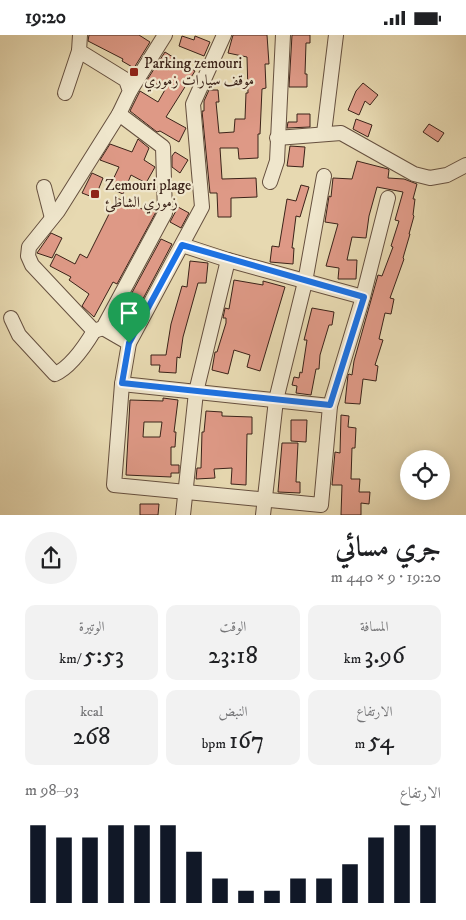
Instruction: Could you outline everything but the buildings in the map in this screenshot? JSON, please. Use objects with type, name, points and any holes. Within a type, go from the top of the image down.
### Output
[{"type":"street","points":[[65,93],[79,51],[80,35]]},
{"type":"street","points":[[129,343],[98,330],[32,265],[28,256],[29,247],[52,218],[119,114],[130,91],[166,35]]},
{"type":"street","points":[[224,35],[192,104],[202,207],[129,343],[122,383],[114,485],[263,499],[314,509],[321,505],[330,405],[364,297],[388,198]]},
{"type":"street","points":[[270,181],[277,161],[283,35]]},
{"type":"street","points":[[324,133],[336,35]]},
{"type":"street","points":[[79,51],[126,80],[130,91]]},
{"type":"street","points":[[11,318],[19,335],[55,374],[61,371],[98,330],[165,213],[163,147],[119,114]]},
{"type":"street","points":[[327,115],[336,122],[341,129],[341,133]]},
{"type":"street","points":[[277,138],[341,133],[414,174],[430,178],[447,175],[466,165]]},
{"type":"street","points":[[263,515],[263,499],[276,399],[305,282],[324,176]]},
{"type":"street","points":[[44,187],[52,218]]},
{"type":"street","points":[[182,245],[228,260],[364,297]]},
{"type":"street","points":[[183,515],[196,392],[228,260]]},
{"type":"street","points":[[122,383],[330,405]]},
{"type":"place","name":"Parking zemouri موقف سيارات زموري","points":[[134,72]]},
{"type":"place","name":"Zemouri plage زموري الشاطئ","points":[[95,194]]},
{"type":"route","points":[[182,245],[305,282],[364,297],[330,405],[122,383],[129,343],[182,245]]}]
